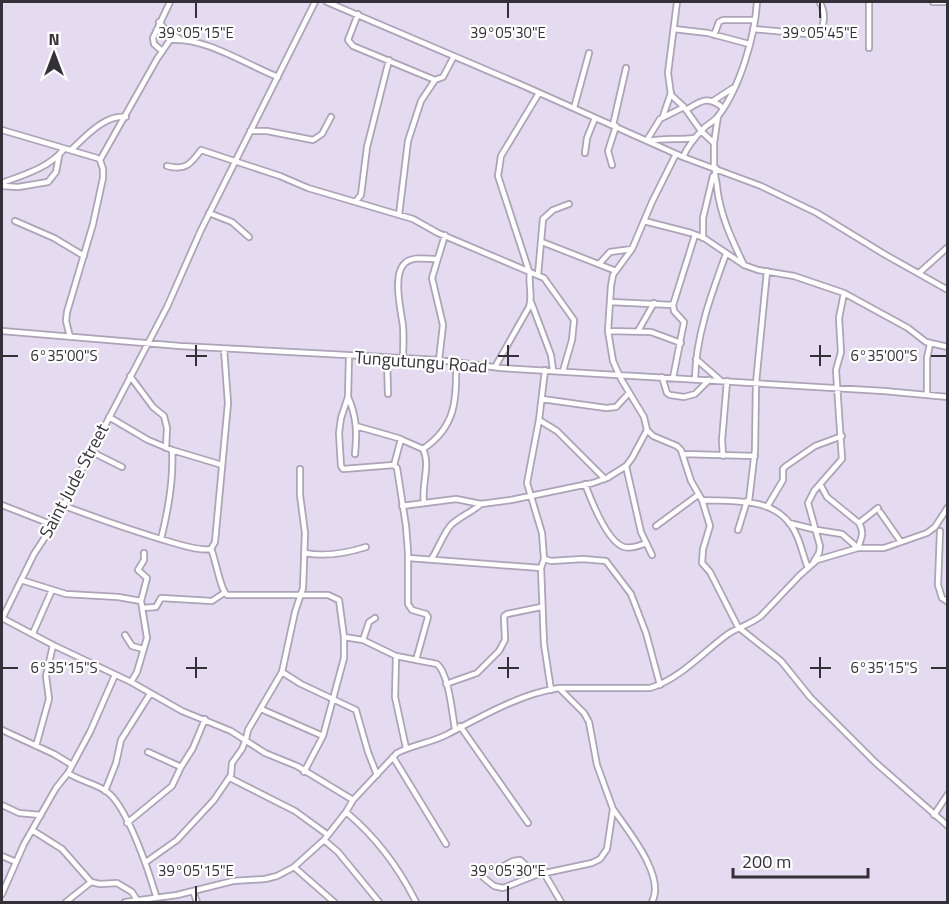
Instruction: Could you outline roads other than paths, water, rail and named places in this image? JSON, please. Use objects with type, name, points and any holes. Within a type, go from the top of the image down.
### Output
[{"type":"street","points":[[162,51],[153,41],[159,22],[170,2]]},
{"type":"street","name":"Saint Jude Street","points":[[2,618],[167,307],[209,213],[315,2]]},
{"type":"street","points":[[327,2],[683,157],[761,186],[817,213],[948,290]]},
{"type":"street","points":[[677,2],[668,73],[671,93],[701,131],[714,143]]},
{"type":"street","points":[[683,157],[694,138],[718,116],[734,87],[749,44],[757,2]]},
{"type":"street","points":[[869,2],[869,48]]},
{"type":"street","points":[[933,2],[948,2]]},
{"type":"street","points":[[753,29],[817,35],[821,31],[824,12],[820,3]]},
{"type":"street","points":[[358,14],[353,22],[348,42],[435,80]]},
{"type":"street","points":[[714,35],[719,22],[723,20],[755,20]]},
{"type":"street","points":[[159,22],[165,29],[182,40]]},
{"type":"street","points":[[674,29],[714,35],[749,44]]},
{"type":"street","points":[[70,337],[67,325],[68,312],[103,178],[100,160],[170,40],[210,46],[278,76]]},
{"type":"street","points":[[574,108],[590,53]]},
{"type":"street","points":[[399,215],[408,141],[421,101],[435,80],[442,77],[454,56]]},
{"type":"street","points":[[356,201],[361,195],[367,147],[389,60]]},
{"type":"street","points":[[612,165],[608,151],[626,68]]},
{"type":"street","points":[[663,117],[703,101],[713,101],[734,87]]},
{"type":"street","points":[[539,93],[501,156],[498,176],[529,272],[531,302],[551,355],[553,370]]},
{"type":"street","points":[[648,141],[653,128],[663,117],[671,93]]},
{"type":"street","points":[[713,101],[723,108]]},
{"type":"street","points":[[70,150],[109,119],[118,116],[126,117]]},
{"type":"street","points":[[718,116],[714,143],[718,205],[744,266]]},
{"type":"street","points":[[250,131],[267,131],[313,140],[322,134],[331,117]]},
{"type":"street","points":[[585,153],[587,138],[595,118]]},
{"type":"street","points":[[2,130],[100,160]]},
{"type":"street","points":[[648,141],[694,138]]},
{"type":"street","points":[[2,184],[43,166],[59,156],[64,149]]},
{"type":"street","points":[[167,166],[176,169],[187,167],[201,150],[280,176],[308,188],[413,219],[538,275],[549,282],[574,320],[572,340],[563,371]]},
{"type":"street","points":[[676,153],[632,249],[616,271],[610,286],[608,331],[611,354],[618,374],[644,417],[647,430],[653,436],[677,446],[683,454],[691,481],[710,526],[703,549],[702,563],[710,572],[738,627],[781,661],[810,697],[876,763],[948,826]]},
{"type":"street","points":[[2,184],[18,187],[48,182],[56,172],[59,156]]},
{"type":"street","points":[[703,238],[704,211],[715,170]]},
{"type":"street","points":[[538,275],[543,219],[546,214],[570,204]]},
{"type":"street","points":[[209,213],[232,222],[249,237]]},
{"type":"street","points":[[15,221],[54,238],[84,256]]},
{"type":"street","points":[[644,221],[703,238],[744,266],[819,283],[844,293],[908,328],[930,344],[948,346]]},
{"type":"street","points":[[439,360],[444,331],[432,278],[445,235]]},
{"type":"street","points":[[673,378],[684,322],[674,311],[673,305],[695,235]]},
{"type":"street","points":[[542,242],[616,271]]},
{"type":"street","points":[[919,273],[948,247]]},
{"type":"street","points":[[599,264],[610,252],[632,249]]},
{"type":"street","points":[[695,379],[704,315],[726,254]]},
{"type":"street","points":[[403,359],[403,327],[398,293],[399,272],[403,265],[413,259],[436,259]]},
{"type":"street","points":[[738,530],[748,501],[755,456],[756,383],[767,271]]},
{"type":"street","points":[[125,903],[193,891],[218,884],[277,876],[294,867],[324,840],[353,800],[393,757],[406,748],[422,744],[484,714],[550,690],[660,685],[682,671],[738,627],[753,623],[813,563],[820,550],[808,503],[810,496],[842,459],[836,370],[840,358],[839,318],[844,293]]},
{"type":"street","points":[[495,367],[531,302]]},
{"type":"street","points":[[610,302],[673,305]]},
{"type":"street","points":[[638,331],[654,303]]},
{"type":"street","name":"Tungutungu Road","points":[[2,331],[224,349],[439,360],[495,367],[720,380],[948,397]]},
{"type":"street","points":[[608,331],[651,332],[681,343]]},
{"type":"street","points":[[927,395],[927,358],[930,344]]},
{"type":"street","points":[[224,349],[228,403],[215,542],[212,549],[224,593]]},
{"type":"street","points":[[349,356],[348,397],[339,433],[341,466],[343,469],[394,465]]},
{"type":"street","points":[[387,358],[388,394]]},
{"type":"street","points":[[696,359],[720,380]]},
{"type":"street","points":[[423,449],[444,430],[450,418],[457,389],[456,363]]},
{"type":"street","points":[[545,370],[539,420],[527,483],[542,533],[544,560],[541,568],[542,607],[550,690]]},
{"type":"street","points":[[130,376],[153,407],[164,416],[167,428],[166,448]]},
{"type":"street","points":[[662,377],[667,393],[684,397],[695,394],[709,380]]},
{"type":"street","points":[[723,456],[722,440],[727,381]]},
{"type":"street","points":[[542,399],[606,408],[616,407],[629,393]]},
{"type":"street","points":[[348,397],[356,426],[355,454]]},
{"type":"street","points":[[109,417],[166,448],[222,465]]},
{"type":"street","points":[[539,420],[557,431],[605,479]]},
{"type":"street","points":[[356,426],[400,439],[423,449],[426,456],[422,486],[424,502]]},
{"type":"street","points":[[402,506],[456,499],[481,504],[530,497],[605,479],[626,466],[647,430]]},
{"type":"street","points":[[767,507],[783,480],[783,469],[786,465],[814,446],[842,436]]},
{"type":"street","points":[[400,439],[394,465],[397,468],[406,526],[409,558],[408,604],[412,610],[426,614],[428,617],[416,660]]},
{"type":"street","points":[[161,539],[170,495],[172,450]]},
{"type":"street","points":[[90,451],[122,467]]},
{"type":"street","points":[[683,454],[755,456]]},
{"type":"street","points":[[626,466],[634,508],[652,555]]},
{"type":"street","points":[[146,862],[170,846],[204,813],[230,778],[232,763],[246,740],[248,730],[282,672],[304,580],[305,553],[300,469]]},
{"type":"street","points":[[585,484],[593,505],[616,543],[626,548],[646,543]]},
{"type":"street","points":[[820,484],[827,497],[859,523],[863,534],[858,548]]},
{"type":"street","points":[[656,526],[700,498],[748,501],[775,510],[789,523],[797,534],[808,568]]},
{"type":"street","points":[[432,558],[453,523],[481,504]]},
{"type":"street","points":[[2,505],[53,525]]},
{"type":"street","points":[[62,505],[90,517],[161,539],[206,550],[212,549]]},
{"type":"street","points":[[948,507],[938,529],[940,561],[938,585],[942,598],[948,602]]},
{"type":"street","points":[[859,523],[879,510],[901,542]]},
{"type":"street","points":[[789,523],[817,531],[842,534],[858,548]]},
{"type":"street","points":[[813,563],[858,548],[884,548],[938,529]]},
{"type":"street","points":[[938,529],[947,536]]},
{"type":"street","points":[[305,553],[321,555],[366,547]]},
{"type":"street","points":[[131,682],[137,672],[147,638],[141,601],[147,578],[139,572],[138,568],[144,560],[144,553]]},
{"type":"street","points":[[409,558],[541,568]]},
{"type":"street","points":[[544,560],[606,561],[631,594],[646,633],[660,685]]},
{"type":"street","points":[[21,580],[66,594],[118,597],[141,601]]},
{"type":"street","points":[[33,633],[52,590]]},
{"type":"street","points":[[142,608],[156,607],[161,598],[212,601],[224,593],[241,596],[327,595],[337,597],[344,637],[344,658],[322,736],[304,772]]},
{"type":"street","points":[[446,684],[477,673],[499,651],[505,640],[504,616],[542,607]]},
{"type":"street","points":[[2,618],[131,682],[182,711],[205,719],[266,753],[289,762],[353,800]]},
{"type":"street","points":[[363,640],[369,622],[375,618]]},
{"type":"street","points":[[125,636],[132,645],[143,649]]},
{"type":"street","points":[[344,637],[363,640],[396,656],[437,664],[440,667],[458,728],[528,822]]},
{"type":"street","points":[[36,746],[48,706],[46,676],[53,645]]},
{"type":"street","points":[[396,656],[395,697],[406,748]]},
{"type":"street","points":[[282,672],[301,684],[357,710],[368,752],[377,775]]},
{"type":"street","points":[[2,894],[32,830],[56,788],[68,773],[90,732],[115,675]]},
{"type":"street","points":[[559,688],[584,713],[589,722],[597,765],[613,809],[647,862],[655,882],[656,891],[652,903]]},
{"type":"street","points":[[105,790],[122,740],[150,694]]},
{"type":"street","points":[[261,709],[322,736]]},
{"type":"street","points":[[128,823],[167,792],[181,766],[188,759],[205,719]]},
{"type":"street","points":[[2,730],[72,765]]},
{"type":"street","points":[[148,752],[181,766]]},
{"type":"street","points":[[393,757],[446,844]]},
{"type":"street","points":[[68,773],[105,790],[117,804],[146,862],[156,896]]},
{"type":"street","points":[[230,778],[295,811],[328,835]]},
{"type":"street","points":[[933,815],[948,794]]},
{"type":"street","points":[[2,805],[19,813],[41,815]]},
{"type":"street","points":[[484,878],[494,886],[503,888],[536,875],[592,863],[600,859],[609,842],[613,809]]},
{"type":"street","points":[[346,812],[364,827],[399,870],[416,903]]},
{"type":"street","points":[[32,830],[62,849],[91,882],[117,883],[132,892],[136,900]]},
{"type":"street","points":[[324,840],[338,852],[379,903]]},
{"type":"street","points":[[2,856],[16,862]]},
{"type":"street","points":[[500,868],[520,860],[536,875]]},
{"type":"street","points":[[294,867],[334,903]]},
{"type":"street","points":[[544,873],[561,903]]},
{"type":"street","points":[[66,903],[91,882]]},
{"type":"street","points":[[193,891],[197,903]]},
{"type":"street","points":[[321,903],[327,897]]}]
